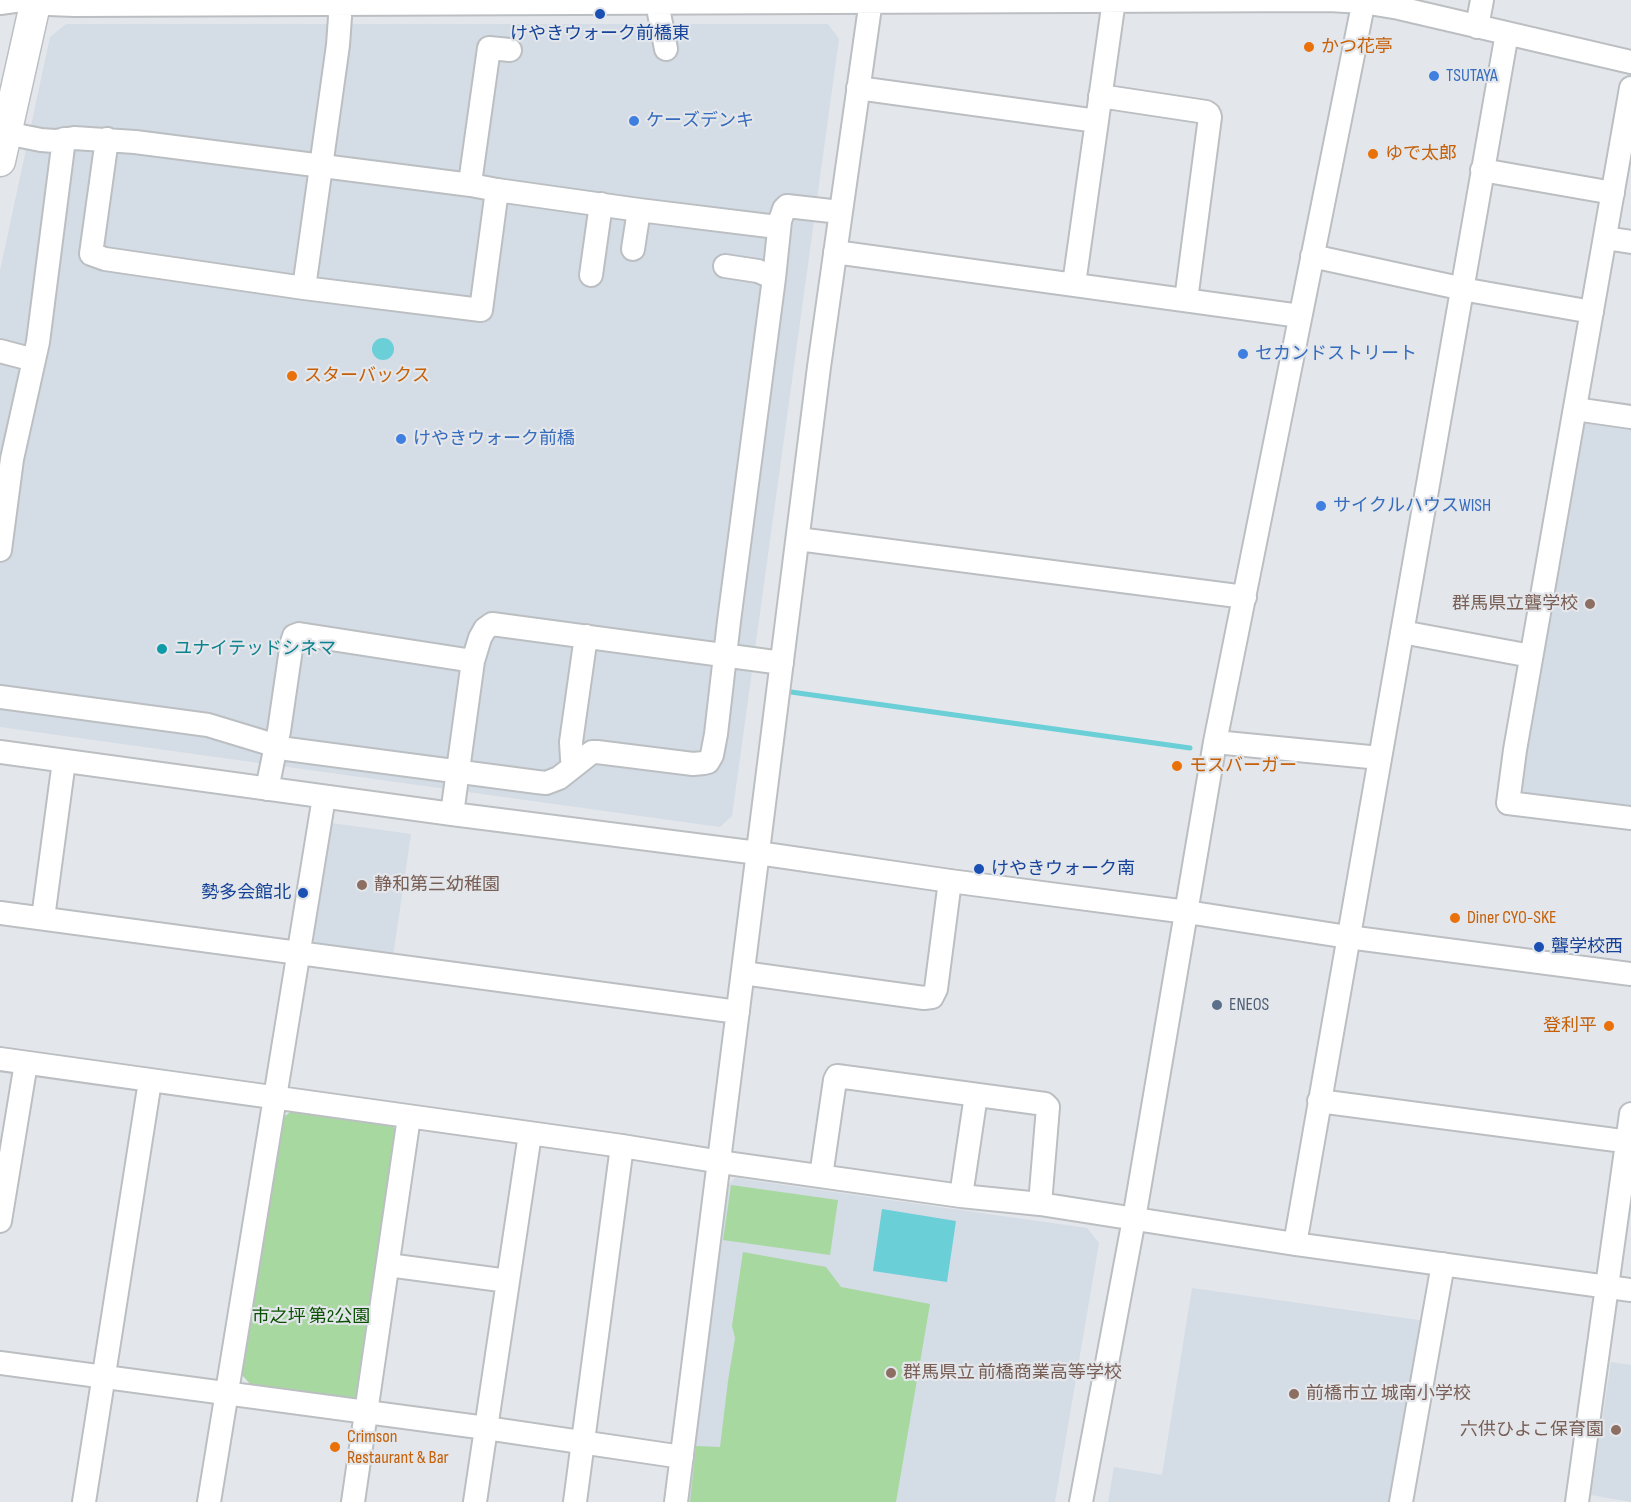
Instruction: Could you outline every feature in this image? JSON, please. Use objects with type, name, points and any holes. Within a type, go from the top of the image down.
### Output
[{"type":"main road","points":[[3,144],[36,1]]},
{"type":"street","points":[[0,3],[22,0],[74,5],[231,2],[339,5],[449,2],[1364,1],[1631,62]]},
{"type":"street","points":[[1074,284],[1114,0]]},
{"type":"street","points":[[1477,27],[1482,0]]},
{"type":"street","points":[[676,1502],[840,212],[871,1]]},
{"type":"street","points":[[1081,1502],[1134,1219],[1215,742],[1364,1]]},
{"type":"street","points":[[660,3],[659,13],[666,49]]},
{"type":"street","points":[[304,288],[338,45],[339,5]]},
{"type":"street","points":[[1295,1244],[1507,33]]},
{"type":"street","points":[[471,185],[489,48],[510,50]]},
{"type":"street","points":[[858,88],[1097,121]]},
{"type":"street","points":[[1631,88],[1515,750],[1508,803],[1631,818]]},
{"type":"street","points":[[1100,96],[1209,114],[1186,300]]},
{"type":"street","points":[[0,550],[10,468],[34,360],[64,139]]},
{"type":"street","points":[[3,144],[41,140],[107,139],[762,225],[773,226],[780,221]]},
{"type":"street","points":[[107,139],[91,254],[105,259],[304,288],[480,310],[497,190]]},
{"type":"street","points":[[1482,170],[1613,193]]},
{"type":"street","points":[[591,275],[601,204]]},
{"type":"street","points":[[0,697],[208,725],[287,748],[546,783],[559,778],[592,752],[693,764],[708,762],[714,746],[780,221],[787,206],[840,212]]},
{"type":"street","points":[[633,249],[639,210]]},
{"type":"street","points":[[1605,238],[1631,242]]},
{"type":"street","points":[[835,252],[1300,316]]},
{"type":"street","points":[[1312,255],[1473,291],[1592,312]]},
{"type":"street","points":[[725,266],[775,273]]},
{"type":"street","points":[[0,351],[34,360]]},
{"type":"street","points":[[1575,409],[1631,417]]},
{"type":"street","points":[[798,539],[1245,597]]},
{"type":"street","points":[[452,814],[473,661],[480,638],[485,629],[492,624],[782,663]]},
{"type":"street","points":[[1402,632],[1532,656]]},
{"type":"street","points":[[267,789],[294,636],[299,634],[473,661]]},
{"type":"street","points":[[574,766],[571,742],[586,636]]},
{"type":"street","points":[[1215,742],[1380,758]]},
{"type":"street","points":[[0,752],[324,797],[758,853],[1187,912],[1348,937],[1631,974]]},
{"type":"street","points":[[43,918],[64,761]]},
{"type":"street","points":[[209,1502],[324,797]]},
{"type":"street","points":[[743,973],[932,997],[936,989],[950,881]]},
{"type":"street","points":[[0,913],[738,1012]]},
{"type":"street","points":[[0,1059],[961,1196],[1040,1204],[1295,1244],[1631,1290]]},
{"type":"street","points":[[0,1221],[26,1063]]},
{"type":"street","points":[[821,1176],[837,1076],[1045,1104],[1048,1107],[1040,1204]]},
{"type":"street","points":[[84,1502],[150,1081]]},
{"type":"street","points":[[961,1196],[976,1095]]},
{"type":"street","points":[[1319,1101],[1629,1142]]},
{"type":"street","points":[[1576,1502],[1629,1142],[1631,1114]]},
{"type":"street","points":[[353,1502],[409,1117]]},
{"type":"street","points":[[475,1502],[530,1134]]},
{"type":"street","points":[[575,1502],[622,1146]]},
{"type":"street","points":[[1401,1502],[1443,1264]]},
{"type":"street","points":[[388,1265],[508,1281]]},
{"type":"street","points":[[0,1363],[486,1428],[682,1457]]},
{"type":"shaded area","points":[[66,24],[828,24],[839,39],[732,816],[720,827],[0,727],[0,271],[50,37]]},
{"type":"shaded area","name":"群馬県立聾学校","points":[[1589,420],[1631,426],[1631,811],[1523,796],[1516,782],[1580,426]]},
{"type":"shaded area","name":"静和第三幼稚園","points":[[331,823],[411,834],[393,956],[317,946],[312,937]]},
{"type":"shaded area","name":"群馬県立 前橋商業高等学校","points":[[735,1178],[1087,1228],[1099,1243],[1055,1502],[687,1502],[729,1184]]},
{"type":"shaded area","name":"前橋市立 城南小学校","points":[[1192,1288],[1426,1321],[1394,1502],[1108,1502],[1114,1467],[1162,1475]]},
{"type":"shaded area","name":"六供ひよこ保育園","points":[[1611,1362],[1631,1365],[1631,1502],[1591,1495]]},
{"type":"green space","name":"市之坪 第2公園","points":[[292,1111],[392,1125],[398,1133],[360,1393],[355,1398],[251,1385],[242,1375],[282,1118]]},
{"type":"green space","points":[[731,1185],[838,1200],[830,1255],[723,1240]]},
{"type":"green space","points":[[743,1252],[826,1267],[841,1287],[930,1304],[896,1502],[690,1502],[696,1446],[720,1447],[735,1338],[732,1326]]},
{"type":"water","points":[[383,338],[391,341],[394,349],[391,357],[383,360],[375,357],[372,349],[375,341]]},
{"type":"water","points":[[882,1209],[956,1221],[947,1282],[873,1271]]},
{"type":"waterway","points":[[791,692],[1190,748]]},
{"type":"place","name":"けやきウォーク前橋東","points":[[600,14]]},
{"type":"place","name":"かつ花亭","points":[[1309,47]]},
{"type":"place","name":"TSUTAYA","points":[[1434,76]]},
{"type":"place","name":"ケーズデンキ","points":[[634,121]]},
{"type":"place","name":"ゆで太郎","points":[[1373,154]]},
{"type":"place","name":"セカンドストリート","points":[[1243,354]]},
{"type":"place","name":"スターバックス","points":[[292,376]]},
{"type":"place","name":"けやきウォーク前橋","points":[[401,439]]},
{"type":"place","name":"サイクルハウスWISH","points":[[1321,506]]},
{"type":"place","name":"群馬県立聾学校","points":[[1590,604]]},
{"type":"place","name":"ユナイテッドシネマ","points":[[162,649]]},
{"type":"place","name":"モスバーガー","points":[[1177,766]]},
{"type":"place","name":"けやきウォーク南","points":[[979,869]]},
{"type":"place","name":"静和第三幼稚園","points":[[362,885]]},
{"type":"place","name":"勢多会館北","points":[[303,893]]},
{"type":"place","name":"Diner CYO-SKE","points":[[1455,918]]},
{"type":"place","name":"聾学校西","points":[[1539,947]]},
{"type":"place","name":"ENEOS","points":[[1217,1005]]},
{"type":"place","name":"登利平","points":[[1609,1026]]},
{"type":"place","name":"群馬県立 前橋商業高等学校","points":[[891,1373]]},
{"type":"place","name":"前橋市立 城南小学校","points":[[1294,1394]]},
{"type":"place","name":"六供ひよこ保育園","points":[[1616,1430]]},
{"type":"place","name":"Crimson Restaurant & Bar","points":[[335,1447]]}]
